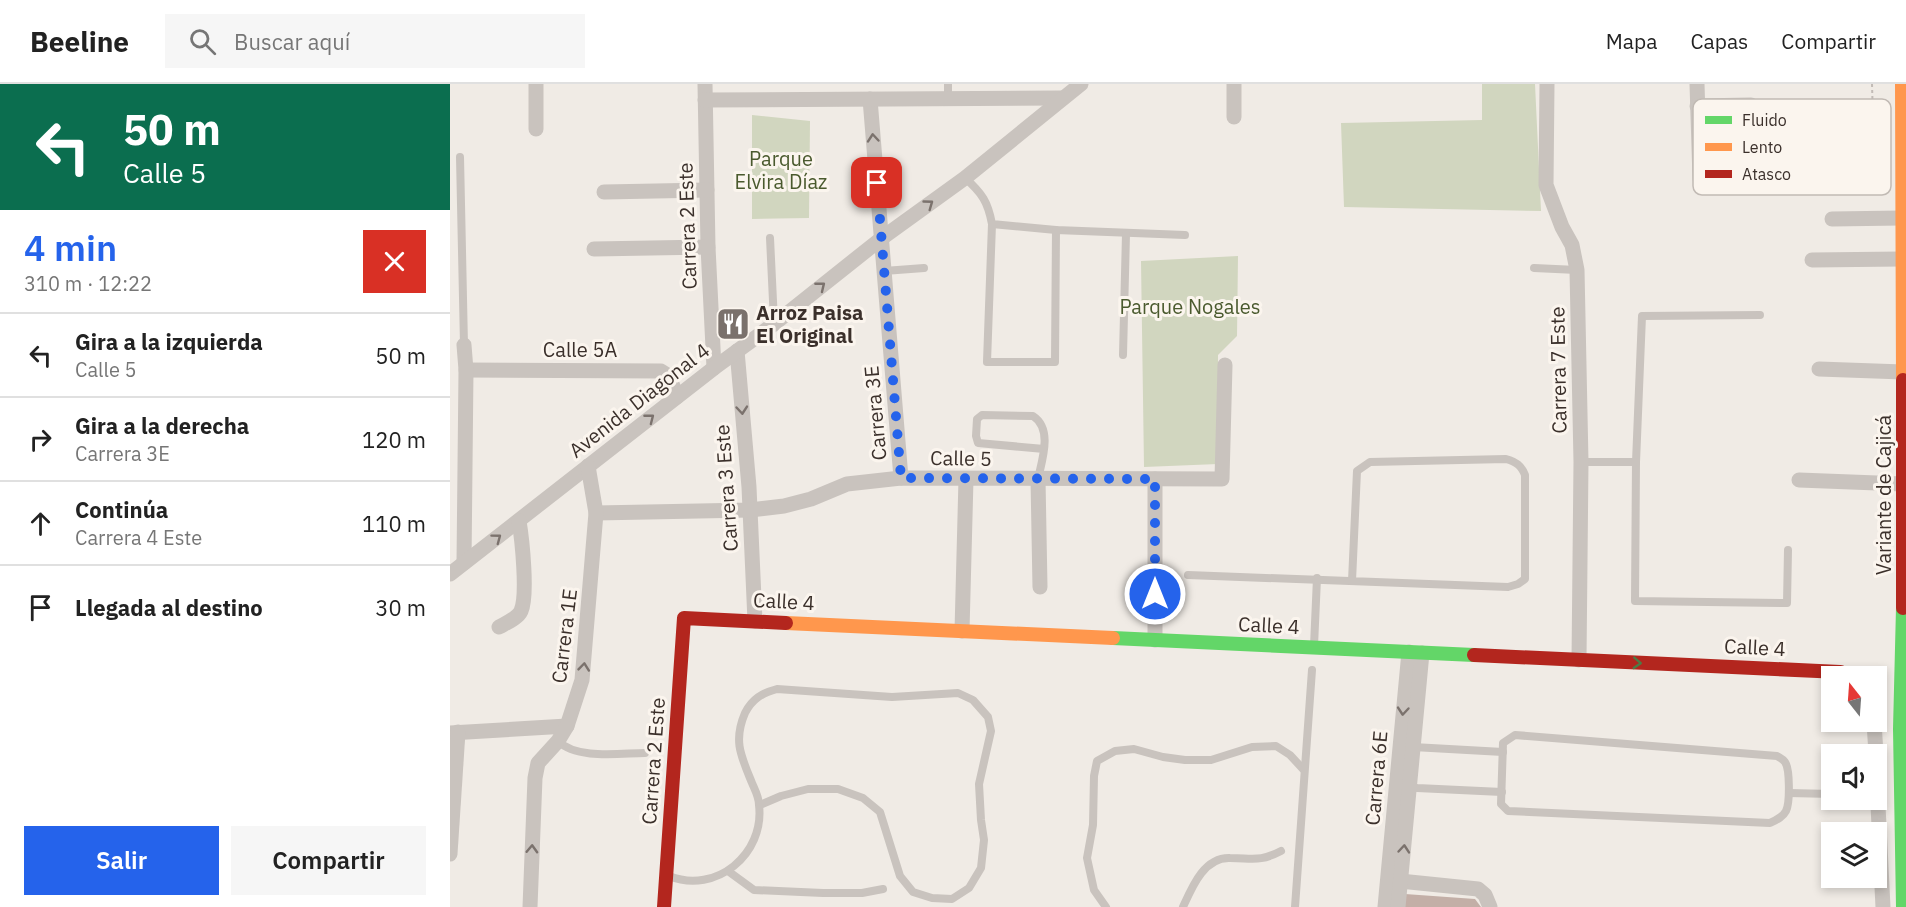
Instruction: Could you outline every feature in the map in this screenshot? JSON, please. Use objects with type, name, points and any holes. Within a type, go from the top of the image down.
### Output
[{"type":"main road","name":"Variante de Cajicá","points":[[1902,84],[1900,259],[1904,514],[1900,729],[1903,907]]},
{"type":"main road","name":"Calle 4","points":[[684,618],[1821,671]]},
{"type":"main road","name":"Carrera 2 Este","points":[[664,907],[684,618]]},
{"type":"main road","points":[[1900,729],[1906,700]]},
{"type":"street","points":[[536,84],[536,129]]},
{"type":"street","name":"Carrera 2 Este","points":[[705,84],[708,247],[714,368]]},
{"type":"street","name":"Avenida Diagonal 4","points":[[450,573],[882,238],[965,178],[1081,84]]},
{"type":"street","points":[[1234,84],[1234,117]]},
{"type":"street","name":"Carrera 7 Este","points":[[1547,84],[1546,185],[1562,227],[1572,245],[1577,270],[1581,462],[1579,660]]},
{"type":"street","points":[[705,100],[870,99],[948,91],[1061,98]]},
{"type":"street","name":"Carrera 3E","points":[[870,99],[901,478]]},
{"type":"street","points":[[604,192],[707,190]]},
{"type":"street","points":[[1832,219],[1901,218]]},
{"type":"street","points":[[594,249],[708,247]]},
{"type":"street","points":[[1812,260],[1900,259]]},
{"type":"street","points":[[464,345],[466,370],[464,563]]},
{"type":"street","name":"Carrera 3 Este","points":[[736,351],[750,510],[755,621]]},
{"type":"street","name":"Calle 5","points":[[596,513],[750,510],[784,506],[811,499],[847,484],[901,478],[1222,479],[1225,365]]},
{"type":"street","points":[[1819,369],[1903,372]]},
{"type":"street","name":"Calle 5A","points":[[466,370],[661,371],[669,376],[677,397]]},
{"type":"street","name":"Carrera 1E","points":[[530,907],[535,778],[538,763],[558,741],[567,726],[582,680],[596,513],[588,466]]},
{"type":"street","points":[[962,631],[966,479]]},
{"type":"street","points":[[1038,479],[1040,587]]},
{"type":"street","points":[[1155,479],[1155,640]]},
{"type":"street","points":[[1799,480],[1903,484]]},
{"type":"street","points":[[499,627],[520,613],[523,588],[519,521]]},
{"type":"street","name":"Carrera 6E","points":[[1398,907],[1413,747],[1415,653]]},
{"type":"street","name":"Carrera 6E","points":[[1385,907],[1415,653]]},
{"type":"street","points":[[450,854],[454,733],[567,726]]},
{"type":"street","points":[[1878,810],[1883,907]]},
{"type":"street","points":[[1401,881],[1478,889],[1485,895],[1490,907]]},
{"type":"lane","points":[[460,157],[464,345]]},
{"type":"lane","points":[[965,178],[980,192],[989,210],[992,224],[987,362],[1055,362],[1056,230]]},
{"type":"lane","points":[[992,224],[1126,234],[1185,235]]},
{"type":"lane","points":[[1124,355],[1126,234]]},
{"type":"lane","points":[[770,238],[774,324]]},
{"type":"lane","points":[[884,271],[924,268]]},
{"type":"lane","points":[[1534,268],[1577,270]]},
{"type":"lane","points":[[1760,315],[1642,316],[1636,462],[1635,601],[1787,603],[1788,550]]},
{"type":"lane","points":[[1038,479],[1044,449],[1044,434],[1040,420],[1033,416],[982,415],[977,419],[978,443],[1044,449]]},
{"type":"lane","points":[[1188,575],[1317,578],[1352,581],[1508,588],[1525,579],[1525,475],[1522,467],[1506,459],[1370,462],[1362,466],[1357,471],[1352,581]]},
{"type":"lane","points":[[1581,462],[1636,462]]},
{"type":"lane","points":[[1314,648],[1317,578]]},
{"type":"lane","points":[[1295,907],[1303,769],[1312,670]]},
{"type":"lane","points":[[666,875],[675,878],[705,880],[721,875],[746,852],[756,836],[760,805],[742,759],[738,742],[740,726],[748,708],[761,693],[777,689],[892,697],[958,693],[973,700],[988,717],[991,731],[979,784],[984,840],[981,868],[969,888],[952,899],[932,898],[913,892],[900,876],[880,812],[863,798],[838,789],[808,789],[781,796],[760,805]]},
{"type":"lane","points":[[1515,735],[1777,756],[1786,762],[1789,793],[1787,810],[1781,817],[1770,823],[1508,811],[1502,804],[1502,792],[1503,743],[1515,735]]},
{"type":"lane","points":[[558,741],[563,746],[583,753],[645,753]]},
{"type":"lane","points":[[1106,907],[1094,890],[1087,858],[1093,825],[1094,776],[1097,761],[1114,751],[1134,749],[1163,757],[1211,760],[1252,747],[1276,746],[1290,755],[1303,769]]},
{"type":"lane","points":[[1413,747],[1503,752]]},
{"type":"lane","points":[[1410,786],[1502,792]]},
{"type":"lane","points":[[1789,793],[1821,794]]},
{"type":"lane","points":[[1183,907],[1201,873],[1212,863],[1227,858],[1257,861],[1281,851]]},
{"type":"lane","points":[[728,871],[754,890],[862,893],[883,889]]},
{"type":"path","points":[[1872,84],[1872,99]]},
{"type":"path","points":[[1891,120],[1901,120]]},
{"type":"path","points":[[1887,670],[1902,670]]},
{"type":"green space","points":[[1482,84],[1535,84],[1541,211],[1344,207],[1341,123],[1482,120]]},
{"type":"green space","name":"Parque Elvira Díaz","points":[[752,115],[810,121],[809,218],[752,219]]},
{"type":"green space","name":"Parque Nogales","points":[[1238,256],[1237,336],[1218,355],[1218,464],[1144,467],[1141,261]]},
{"type":"building","points":[[1405,894],[1475,899],[1481,907],[1404,907]]},
{"type":"traffic: fast","points":[[1903,608],[1900,729],[1903,907]]},
{"type":"traffic: fast","points":[[1113,638],[1474,655]]},
{"type":"traffic: slow","points":[[1902,84],[1903,380]]},
{"type":"traffic: slow","points":[[786,623],[1113,638]]},
{"type":"traffic: jam","points":[[1903,380],[1903,608]]},
{"type":"traffic: jam","points":[[664,907],[684,618],[786,623]]},
{"type":"traffic: jam","points":[[1474,655],[1821,671]]},
{"type":"place","name":"Arroz Paisa El Original","points":[[733,324]]},
{"type":"route","points":[[877,183],[901,478],[1155,479],[1155,594]]}]
